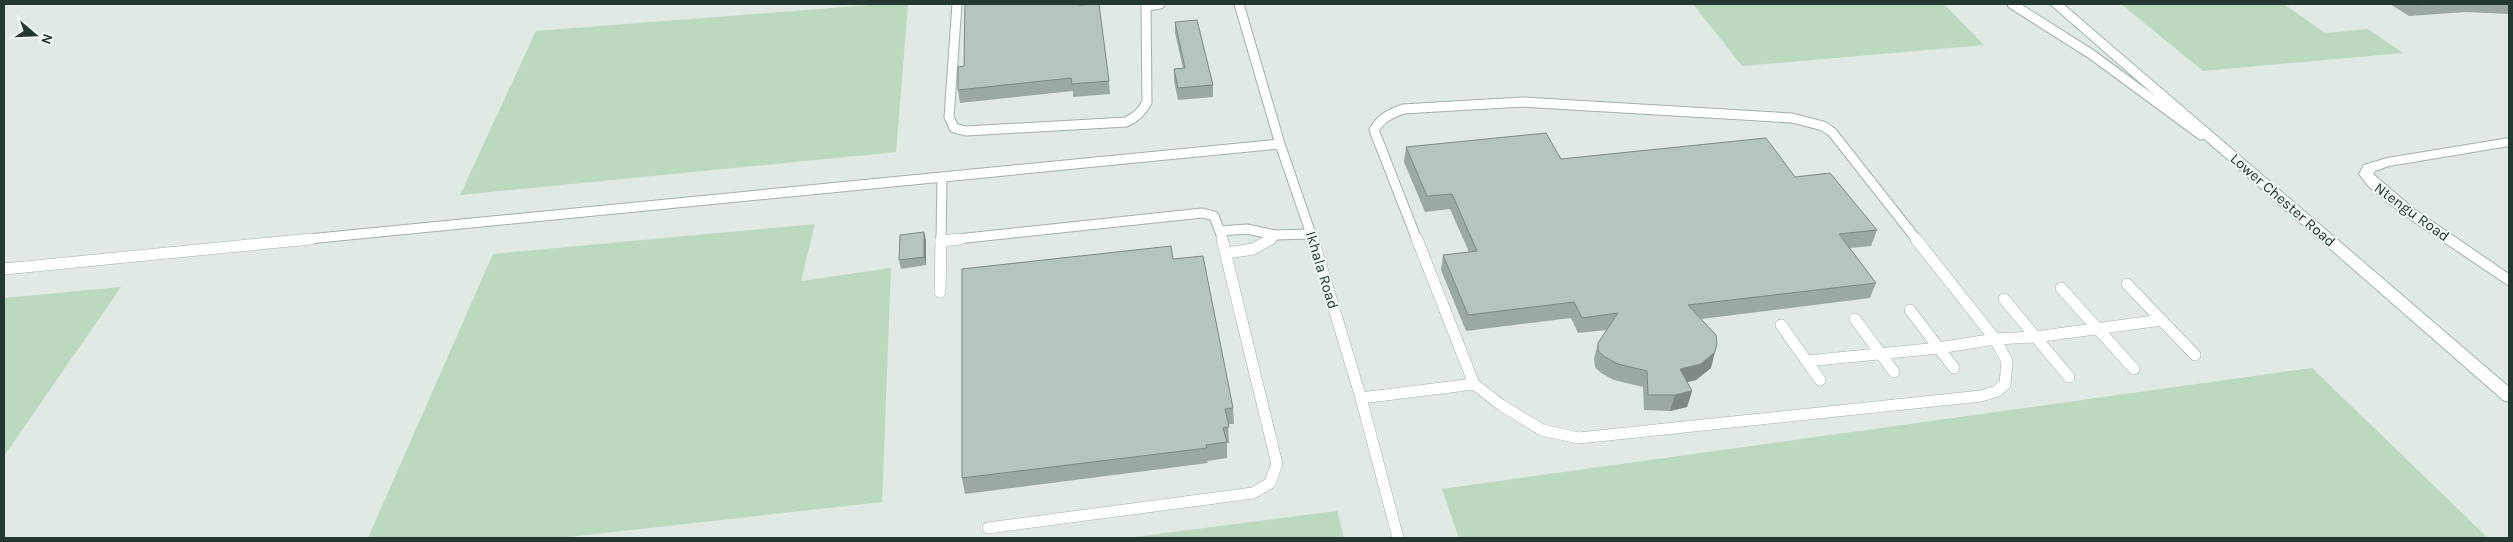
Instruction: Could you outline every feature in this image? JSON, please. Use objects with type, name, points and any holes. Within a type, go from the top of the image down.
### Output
[{"type":"street","name":"Lower Chester Road","points":[[2056,4],[2509,396]]},
{"type":"street","name":"Ntengu Road","points":[[2509,142],[2387,162],[2369,168],[2366,174],[2368,180],[2388,197],[2509,281]]},
{"type":"lane","points":[[957,4],[949,118],[954,128],[966,131],[1126,122],[1136,118],[1141,114],[1147,102],[1146,5],[1160,4]]},
{"type":"lane","name":"Ikhala Road","points":[[1239,4],[1280,144],[1311,234],[1361,398],[1398,538]]},
{"type":"lane","points":[[2012,4],[2091,54],[2252,172]]},
{"type":"lane","points":[[1522,102],[1792,118],[1823,126],[1832,132],[1995,339],[2007,361],[2005,384],[1997,391],[1981,396],[1578,438],[1542,430],[1501,405],[1474,384],[1374,130],[1379,120],[1386,115],[1403,109],[1522,102]]},
{"type":"lane","points":[[4,269],[1280,144]]},
{"type":"lane","points":[[940,292],[942,178]]},
{"type":"lane","points":[[941,241],[1202,213],[1214,216],[1227,253],[1277,464],[1276,475],[1272,482],[1264,489],[1253,493],[988,528]]},
{"type":"lane","points":[[1220,231],[1247,229],[1275,235],[1311,234]]},
{"type":"lane","points":[[1227,253],[1254,250],[1269,242],[1275,235]]},
{"type":"lane","points":[[2127,284],[2195,354]]},
{"type":"lane","points":[[2061,288],[2134,369]]},
{"type":"lane","points":[[2004,299],[2069,377]]},
{"type":"lane","points":[[1910,310],[1954,368]]},
{"type":"lane","points":[[1855,319],[1894,372]]},
{"type":"lane","points":[[1807,362],[1939,348],[1995,339],[2035,337],[2162,320]]},
{"type":"lane","points":[[1781,326],[1820,380]]},
{"type":"lane","points":[[1361,398],[1474,384]]},
{"type":"green space","points":[[883,4],[908,4],[896,152],[460,195],[536,31]]},
{"type":"green space","points":[[1693,4],[1944,4],[1984,45],[1742,66]]},
{"type":"green space","points":[[2121,4],[2284,4],[2325,33],[2368,29],[2403,53],[2203,71]]},
{"type":"green space","points":[[815,224],[801,281],[891,268],[882,502],[559,538],[368,538],[493,254]]},
{"type":"green space","points":[[121,287],[4,456],[4,298]]},
{"type":"green space","points":[[2312,368],[2488,538],[1459,538],[1442,489]]},
{"type":"green space","points":[[1337,511],[1344,538],[1127,538]]},
{"type":"building","points":[[965,4],[1099,4],[1109,81],[1072,84],[1071,78],[958,90],[958,67],[964,66]]},
{"type":"building","points":[[1197,20],[1213,85],[1178,88],[1174,69],[1185,68],[1175,22]]},
{"type":"building","points":[[1546,133],[1561,159],[1766,138],[1795,177],[1830,173],[1877,230],[1839,234],[1876,283],[1688,305],[1716,335],[1717,343],[1715,352],[1701,364],[1680,369],[1692,391],[1675,395],[1648,395],[1647,371],[1618,364],[1598,351],[1598,343],[1618,313],[1582,318],[1574,302],[1468,315],[1443,255],[1477,251],[1452,194],[1427,196],[1406,147]]},
{"type":"building","points":[[924,232],[924,257],[899,260],[900,235]]},
{"type":"building","points":[[1171,246],[1173,259],[1203,256],[1233,408],[1225,409],[1229,427],[1223,428],[1227,442],[1206,445],[1207,448],[962,478],[962,269]]}]
